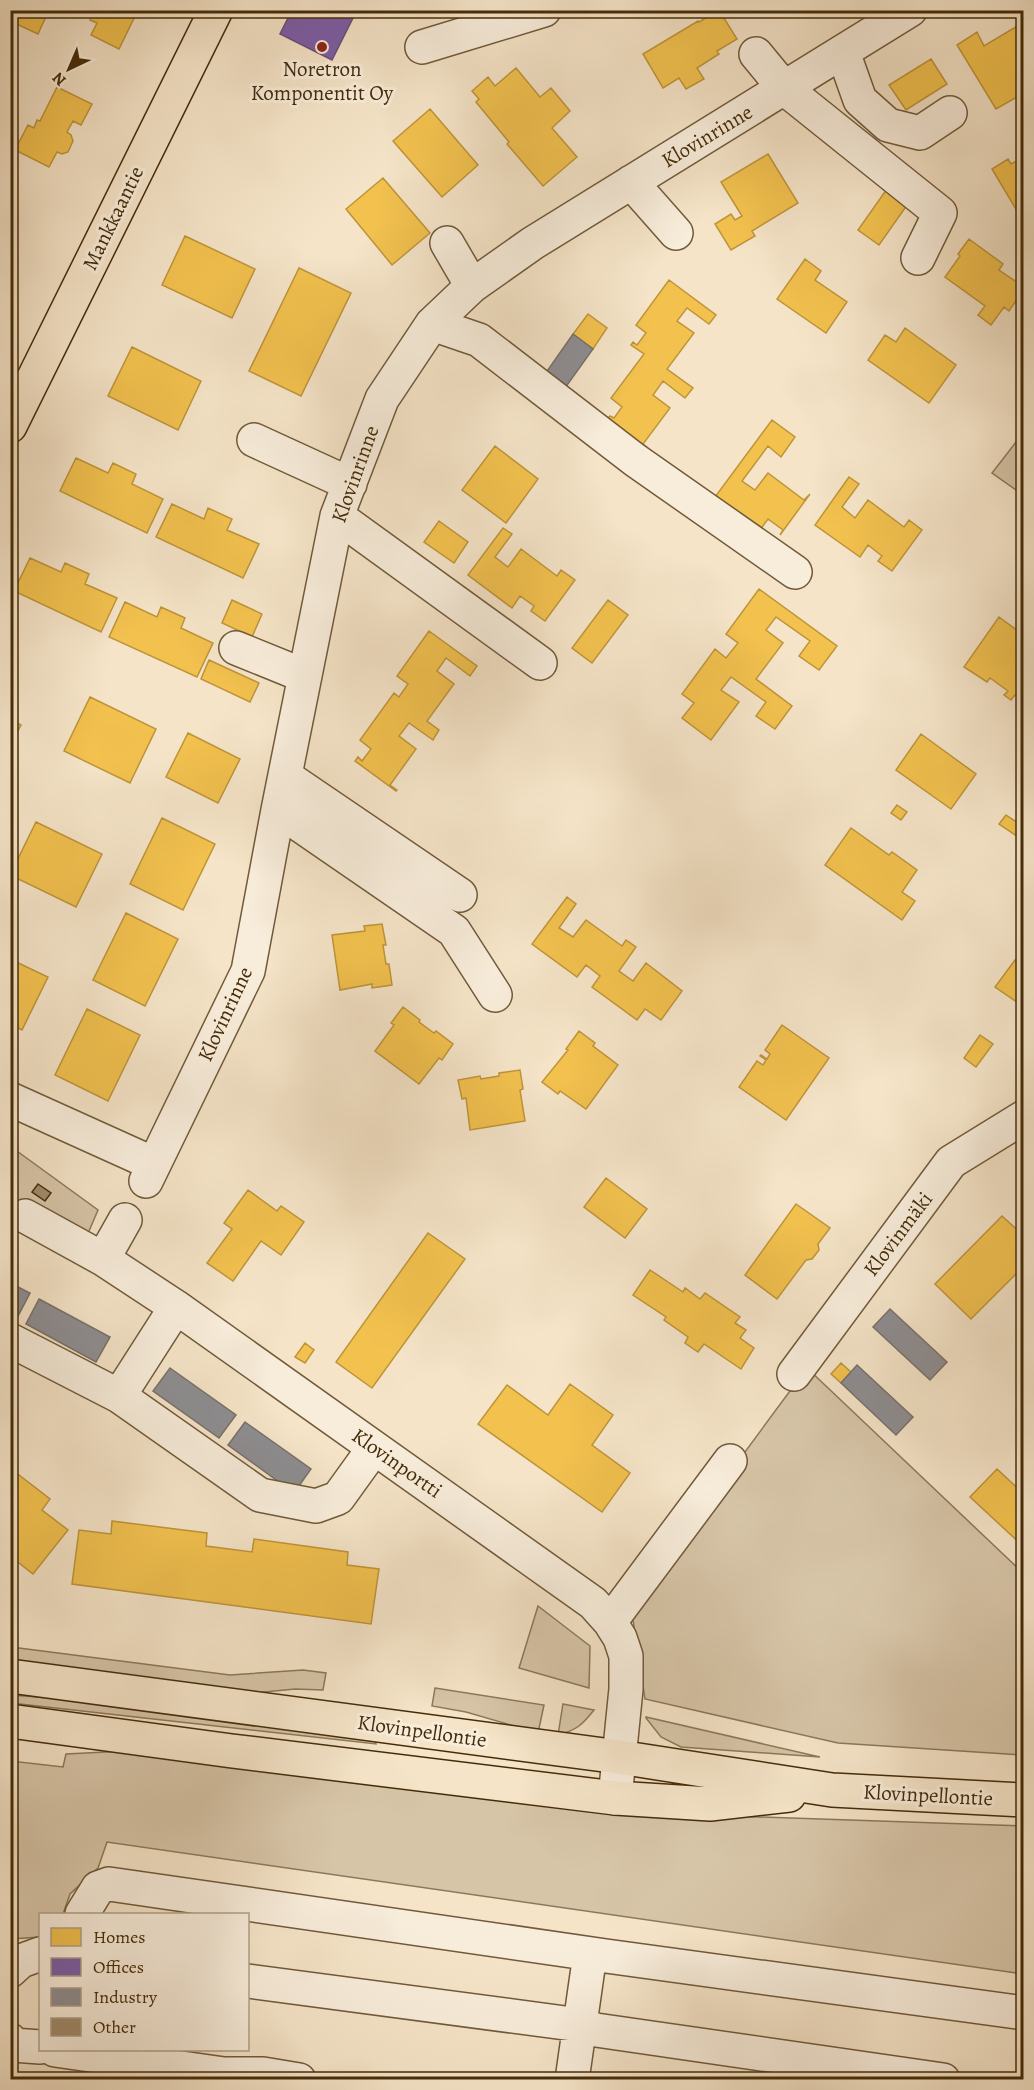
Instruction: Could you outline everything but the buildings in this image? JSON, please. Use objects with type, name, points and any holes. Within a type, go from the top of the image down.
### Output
[{"type":"main road","name":"Mankkaantie","points":[[10,426],[216,10]]},
{"type":"main road","name":"Klovinpellontie","points":[[10,1676],[619,1757],[832,1790],[1023,1800]]},
{"type":"main road","name":"Klovinpellontie","points":[[10,1720],[243,1752],[615,1798],[710,1804],[832,1790]]},
{"type":"street","points":[[422,47],[544,10]]},
{"type":"street","name":"Klovinrinne","points":[[10,1099],[150,1172],[248,971],[337,516],[382,399],[432,324],[472,286],[533,243],[910,10]]},
{"type":"street","points":[[843,52],[860,100],[888,125],[920,132],[950,113]]},
{"type":"street","points":[[756,54],[784,88],[940,213],[918,258]]},
{"type":"street","points":[[631,182],[676,233]]},
{"type":"street","points":[[447,243],[472,286]]},
{"type":"street","points":[[432,324],[479,340],[635,460],[795,572]]},
{"type":"street","points":[[254,440],[350,484]]},
{"type":"street","points":[[337,516],[540,663]]},
{"type":"street","points":[[236,648],[305,676]]},
{"type":"street","points":[[285,777],[460,895]]},
{"type":"street","points":[[278,810],[453,931],[495,995]]},
{"type":"street","name":"Klovinmäki","points":[[794,1374],[951,1162],[1023,1117]]},
{"type":"street","name":"Klovinportti","points":[[25,1216],[103,1259],[176,1307],[593,1603],[610,1622],[620,1638],[626,1656],[626,1689],[615,1798]]},
{"type":"street","points":[[103,1259],[125,1220]]},
{"type":"street","points":[[119,1395],[176,1307]]},
{"type":"street","points":[[10,1340],[119,1395],[260,1495],[316,1506],[338,1498],[374,1448]]},
{"type":"street","points":[[610,1622],[730,1461]]},
{"type":"street","points":[[83,1913],[98,1888],[109,1884],[590,1954],[1023,2013]]},
{"type":"street","points":[[10,1971],[21,1961],[39,1954]]},
{"type":"street","points":[[572,2079],[590,1954]]},
{"type":"street","points":[[249,1981],[580,2025],[596,2030],[943,2079]]},
{"type":"street","points":[[10,2040],[13,2045],[39,2047]]},
{"type":"street","points":[[62,2051],[132,2070],[263,2074],[299,2079]]},
{"type":"shaded area","points":[[1023,433],[1024,495],[992,473]]},
{"type":"shaded area","points":[[10,1146],[98,1210],[86,1238],[11,1203]]},
{"type":"shaded area","points":[[807,1368],[1023,1573],[1023,1755],[838,1743],[645,1699],[631,1606]]},
{"type":"shaded area","points":[[538,1606],[590,1646],[589,1688],[519,1668]]},
{"type":"shaded area","points":[[11,1647],[230,1675],[303,1670],[326,1673],[323,1690],[295,1689],[245,1694],[11,1663]]},
{"type":"shaded area","points":[[435,1688],[544,1705],[538,1733],[466,1712],[432,1706]]},
{"type":"shaded area","points":[[10,1695],[151,1705],[374,1735],[376,1744],[11,1703]]},
{"type":"shaded area","points":[[563,1704],[594,1710],[579,1726],[558,1735]]},
{"type":"shaded area","points":[[646,1718],[820,1757],[681,1747],[661,1737]]},
{"type":"shaded area","points":[[167,1749],[612,1812],[1023,1826],[1023,1974],[107,1842],[98,1868],[70,1894],[63,1913],[39,1913],[39,1937],[11,1939],[11,1761],[63,1767],[66,1754]]},
{"type":"place","name":"Noretron Komponentit Oy","points":[[322,47]]}]
